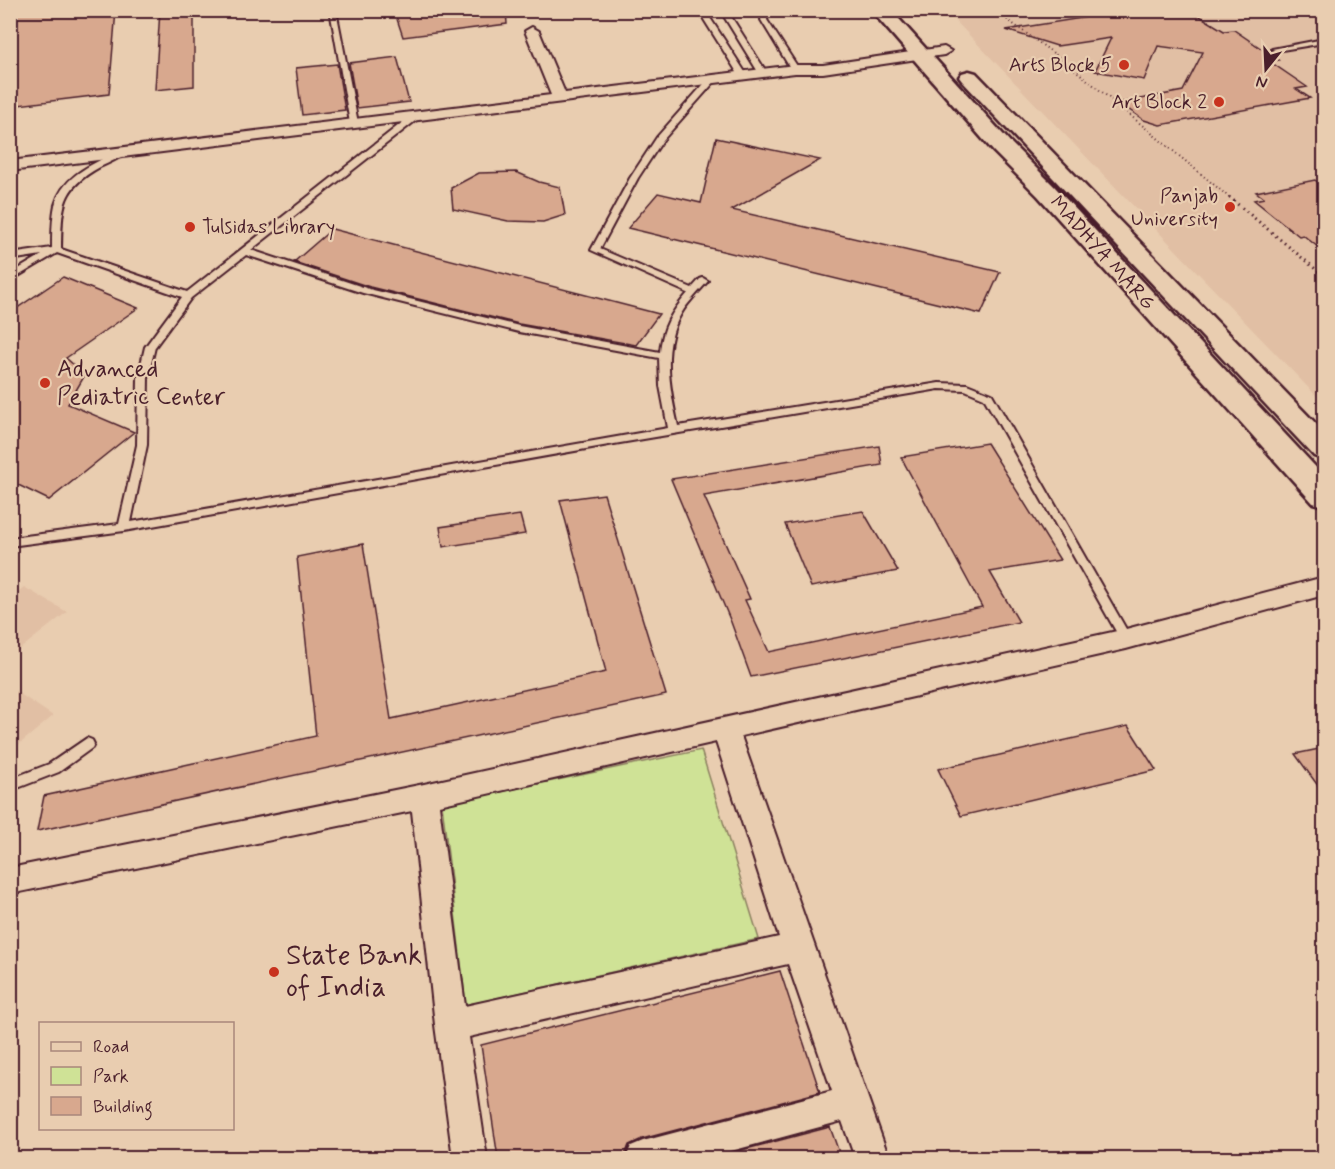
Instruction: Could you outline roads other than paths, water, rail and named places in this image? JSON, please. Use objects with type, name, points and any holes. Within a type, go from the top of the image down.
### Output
[{"type":"main road","name":"MADHYA MARG","points":[[880,10],[929,46],[1324,449]]},
{"type":"main road","name":"MADHYA MARG","points":[[929,46],[1002,147],[1053,199],[1324,495]]},
{"type":"street","points":[[532,31],[560,98]]},
{"type":"street","points":[[10,166],[743,75],[795,69],[823,69],[929,46]]},
{"type":"street","points":[[10,881],[424,796],[1126,639],[1324,586]]},
{"type":"street","points":[[725,728],[872,1158]]},
{"type":"street","points":[[424,796],[451,1025],[470,1158]]},
{"type":"street","points":[[451,1025],[798,947]]},
{"type":"street","points":[[643,1158],[852,1102]]},
{"type":"lane","points":[[333,10],[354,123]]},
{"type":"lane","points":[[701,10],[743,75]]},
{"type":"lane","points":[[723,10],[763,73]]},
{"type":"lane","points":[[766,10],[764,20],[795,69]]},
{"type":"lane","points":[[1276,49],[1324,41]]},
{"type":"lane","points":[[694,292],[595,250],[634,178],[660,139],[713,79]]},
{"type":"lane","points":[[124,527],[142,445],[143,377],[150,348],[166,322],[188,296],[416,116]]},
{"type":"lane","points":[[56,250],[60,203],[66,189],[82,175],[125,151]]},
{"type":"lane","points":[[10,257],[56,250],[188,296]]},
{"type":"lane","points":[[10,278],[56,250]]},
{"type":"lane","points":[[244,251],[366,291],[519,329],[664,356]]},
{"type":"lane","points":[[674,430],[663,366],[667,337],[676,314],[703,281]]},
{"type":"lane","points":[[10,542],[124,527],[674,430],[939,386],[967,387],[988,396],[1126,639]]},
{"type":"lane","points":[[10,785],[54,768],[87,744]]},
{"type":"place","name":"Arts Block 5","points":[[1124,65]]},
{"type":"place","name":"Art Block 2","points":[[1219,102]]},
{"type":"place","name":"Panjab University","points":[[1230,207]]},
{"type":"place","name":"Tulsidas Library","points":[[190,227]]},
{"type":"place","name":"Advanced Pediatric Center","points":[[45,383]]},
{"type":"place","name":"State Bank of India","points":[[274,972]]}]
